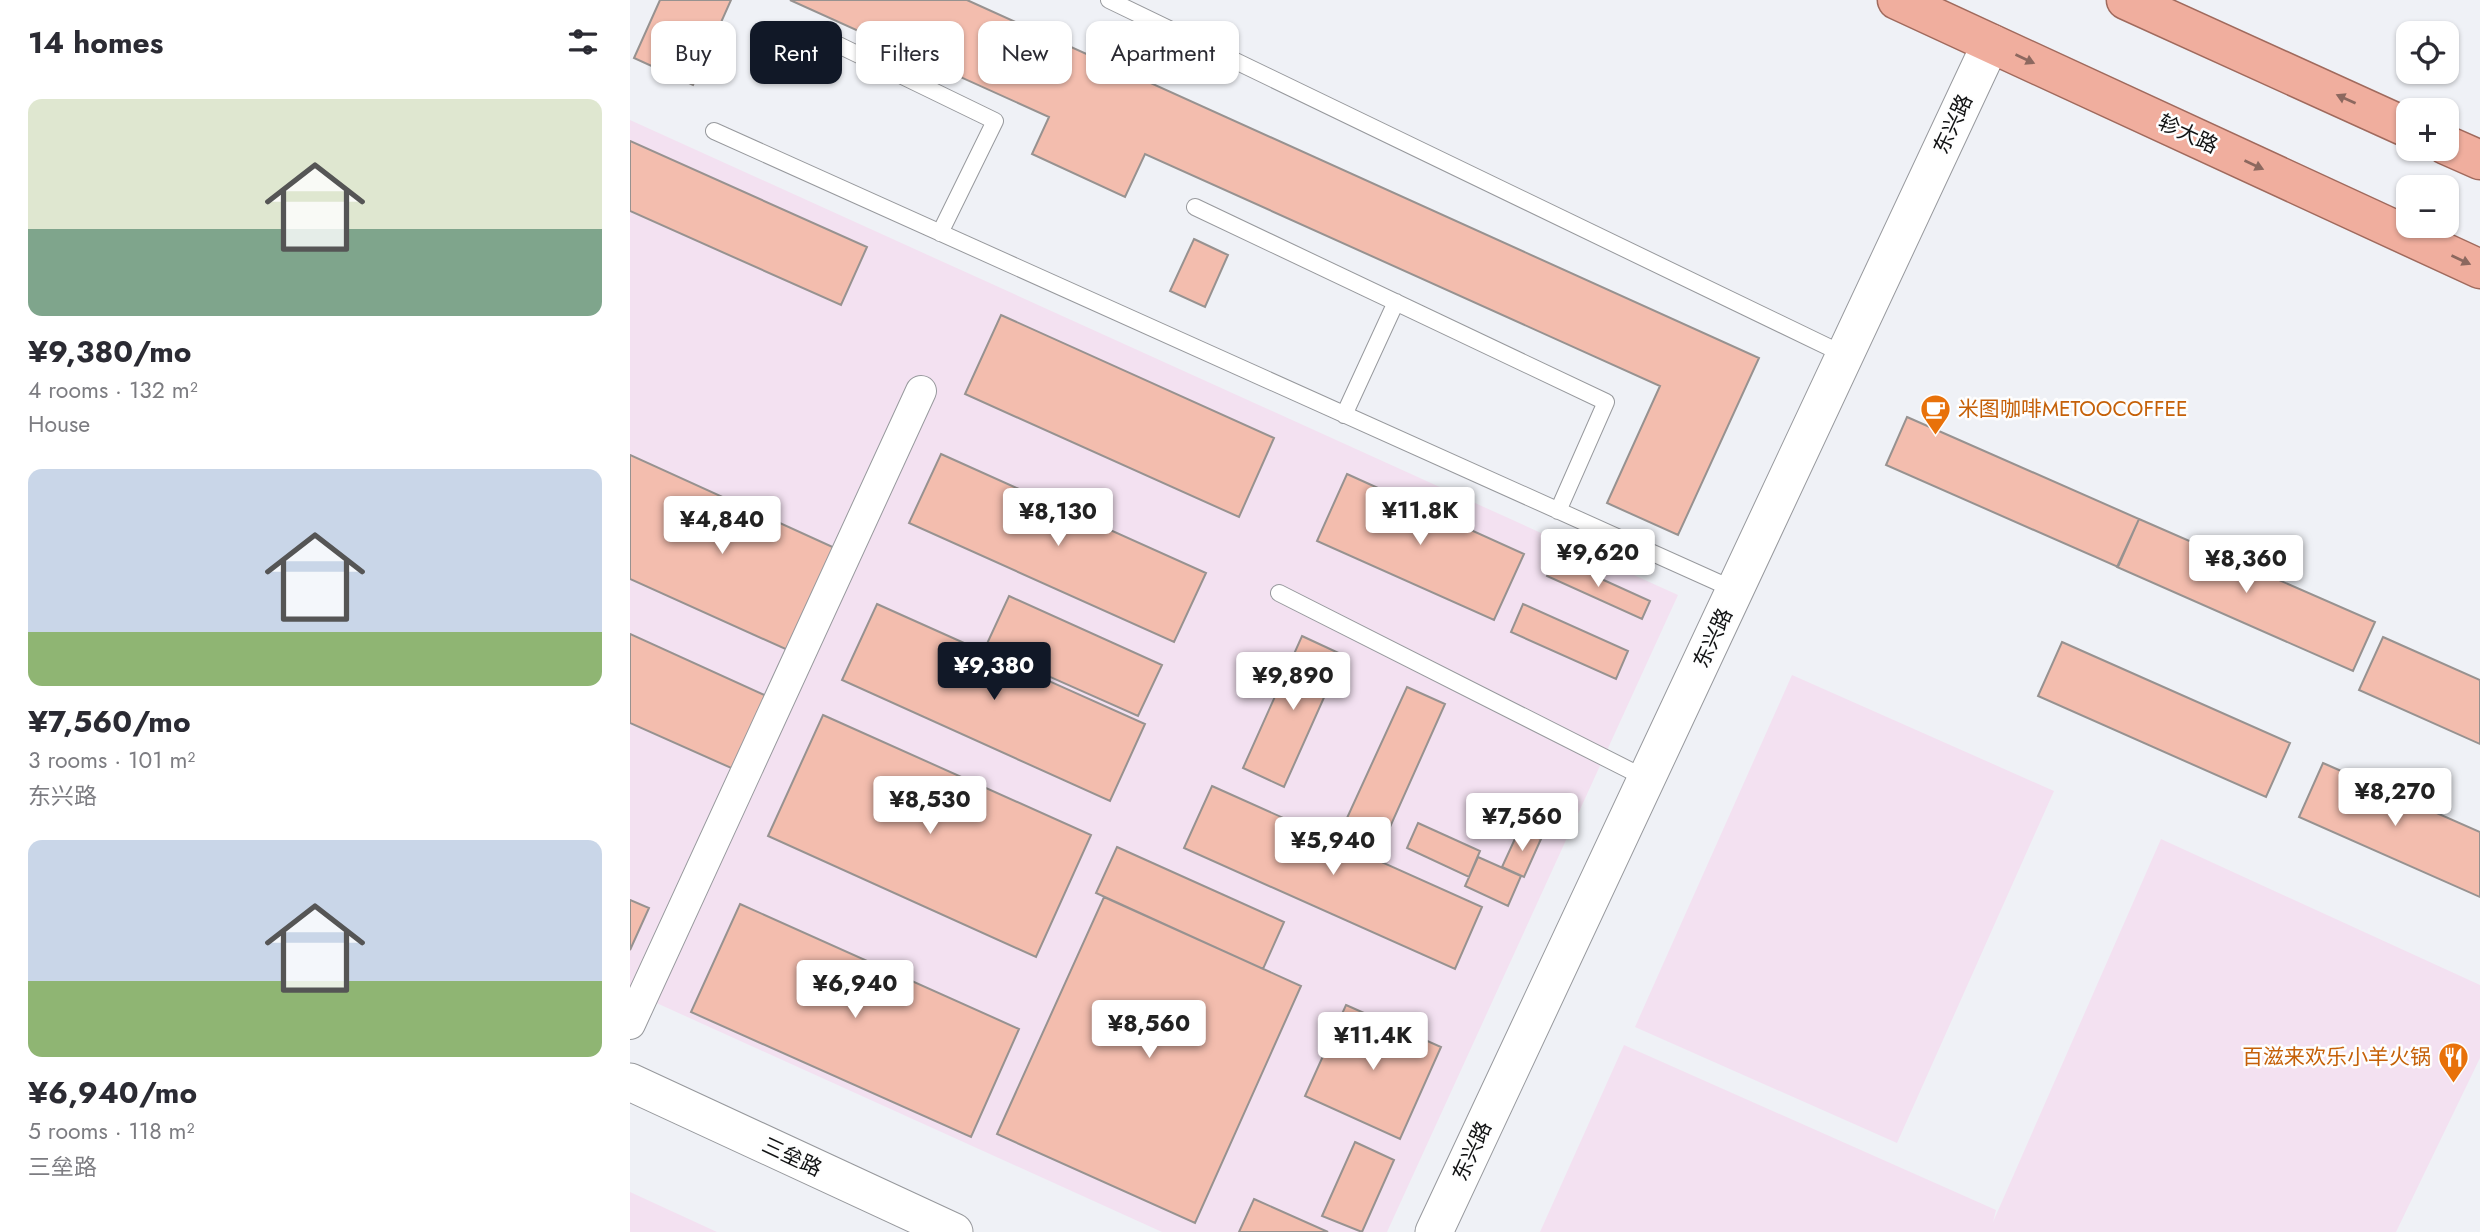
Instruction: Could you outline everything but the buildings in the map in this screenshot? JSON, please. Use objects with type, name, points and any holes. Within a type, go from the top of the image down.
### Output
[{"type":"highway","name":"轸大路","points":[[1896,0],[2480,269]]},
{"type":"highway","points":[[2126,0],[2396,123]]},
{"type":"street","name":"东兴路","points":[[1434,1232],[1991,43]]},
{"type":"street","points":[[630,1024],[921,391]]},
{"type":"street","name":"三垒路","points":[[630,1082],[954,1232]]},
{"type":"lane","points":[[1109,0],[1845,355]]},
{"type":"lane","points":[[842,47],[995,121],[940,233]]},
{"type":"lane","points":[[714,131],[1735,590]]},
{"type":"lane","points":[[1195,207],[1606,402],[1558,511]]},
{"type":"lane","points":[[1344,415],[1396,302]]},
{"type":"lane","points":[[1279,593],[1647,779]]},
{"type":"shaded area","points":[[630,120],[1678,595],[1387,1232],[1162,1232],[630,991]]},
{"type":"shaded area","points":[[1792,675],[2054,791],[1897,1143],[1635,1027]]},
{"type":"shaded area","points":[[2161,839],[2480,985],[2480,1058],[2396,1232],[1540,1232],[1624,1045],[1996,1210],[1993,1222]]},
{"type":"shaded area","points":[[630,1192],[717,1232],[630,1232]]},
{"type":"place","name":"米图咖啡METOOCOFFEE","points":[[1935,436]]},
{"type":"place","name":"百滋来欢乐小羊火锅","points":[[2454,1084]]}]
